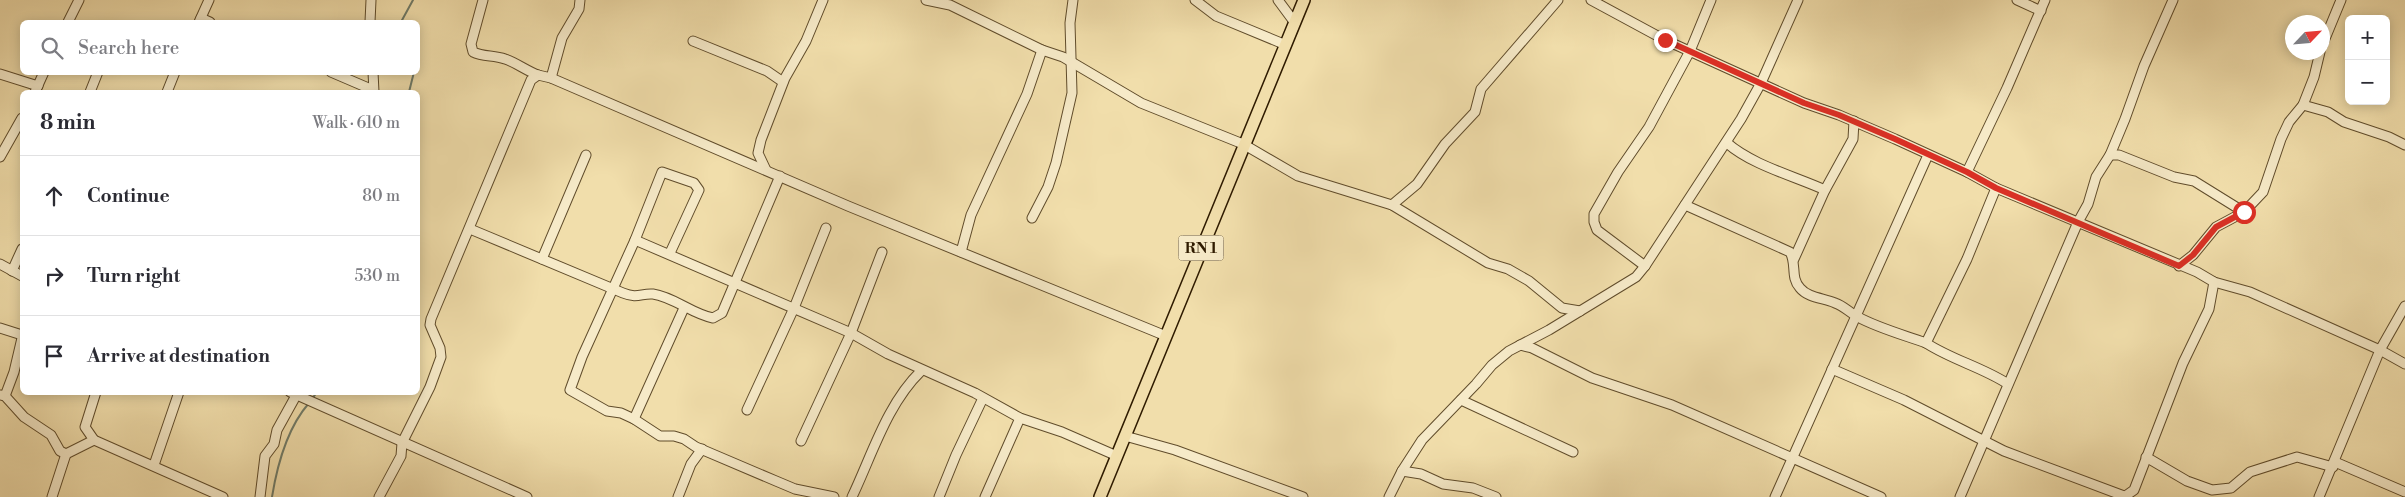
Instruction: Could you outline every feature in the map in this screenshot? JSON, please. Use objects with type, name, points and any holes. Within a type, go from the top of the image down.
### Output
[{"type":"main road","name":"RN 1","points":[[1100,497],[1243,144],[1304,0]]},
{"type":"street","points":[[72,20],[79,0]]},
{"type":"street","points":[[200,20],[209,0]]},
{"type":"street","points":[[370,20],[371,0]]},
{"type":"street","points":[[483,0],[471,44],[473,52],[506,59],[538,75],[551,78],[961,252],[1166,336]]},
{"type":"street","points":[[551,78],[562,38],[578,9],[580,0]]},
{"type":"street","points":[[766,170],[758,153],[783,82],[806,41],[823,0]]},
{"type":"street","points":[[926,0],[950,5],[1073,63],[1141,103],[1243,144],[1298,176],[1392,205],[1488,262],[1508,269],[1529,281],[1562,308],[1580,311]]},
{"type":"street","points":[[1032,218],[1048,187],[1056,163],[1072,93],[1073,63],[1070,24],[1073,0]]},
{"type":"street","points":[[1195,0],[1216,16],[1286,45]]},
{"type":"street","points":[[1278,0],[1295,23]]},
{"type":"street","points":[[1392,205],[1417,184],[1445,144],[1475,112],[1481,89],[1558,0]]},
{"type":"street","points":[[1591,0],[1625,20],[1761,84],[1804,103],[1854,121],[1967,172],[1996,188],[2197,272],[2214,282],[2250,292],[2380,350],[2405,364]]},
{"type":"street","points":[[1645,266],[1598,230],[1594,222],[1594,214],[1618,172],[1649,126],[1690,51],[1711,0]]},
{"type":"street","points":[[1389,497],[1402,471],[1422,440],[1461,400],[1492,364],[1509,350],[1580,311],[1636,277],[1727,143],[1761,84],[1798,0]]},
{"type":"street","points":[[2016,0],[2041,11]]},
{"type":"street","points":[[1967,172],[2045,0]]},
{"type":"street","points":[[1960,497],[2078,222],[2088,204],[2096,177],[2110,154],[2144,66],[2174,0]]},
{"type":"street","points":[[2330,27],[2341,0]]},
{"type":"street","points":[[693,40],[767,71],[783,82]]},
{"type":"street","points":[[961,252],[971,215],[1027,94],[1042,50]]},
{"type":"street","points":[[2179,266],[2193,255],[2216,227],[2244,212],[2263,192],[2281,139],[2290,122],[2303,105],[2314,77],[2318,60]]},
{"type":"street","points":[[0,74],[36,89],[43,75]]},
{"type":"street","points":[[91,90],[97,75]]},
{"type":"street","points":[[168,90],[174,75]]},
{"type":"street","points":[[338,75],[372,90]]},
{"type":"street","points":[[373,75],[374,90]]},
{"type":"street","points":[[379,497],[401,456],[402,443],[430,387],[441,357],[440,348],[430,325],[431,318],[531,80],[538,75]]},
{"type":"street","points":[[2303,105],[2328,112],[2344,122],[2390,137],[2405,145]]},
{"type":"street","points":[[1854,121],[1853,139],[1825,190],[1794,259],[1794,278],[1800,289],[1811,296],[1847,308],[1857,317],[1926,343],[1946,356],[1979,368],[2008,384]]},
{"type":"street","points":[[0,157],[20,122]]},
{"type":"street","points":[[1727,143],[1738,153],[1755,162],[1825,190]]},
{"type":"street","points":[[542,259],[586,154]]},
{"type":"street","points":[[2110,154],[2120,155],[2174,177],[2194,181],[2244,212]]},
{"type":"street","points":[[1775,497],[1928,155]]},
{"type":"street","points":[[670,253],[699,190],[694,183],[662,172],[635,240],[582,357],[570,390],[606,411],[621,413],[634,419],[660,436],[674,436],[684,439],[702,449],[795,489],[834,497]]},
{"type":"street","points":[[470,229],[632,297],[654,294],[701,316],[718,317],[722,313],[736,283],[780,176]]},
{"type":"street","points":[[1926,343],[1966,259],[1996,188]]},
{"type":"street","points":[[1685,205],[1790,252],[1794,259]]},
{"type":"street","points":[[747,410],[794,308],[826,228]]},
{"type":"street","points":[[635,240],[670,253],[851,333],[921,371],[984,398],[1020,418],[1062,432],[1117,456]]},
{"type":"street","points":[[801,441],[851,333],[882,252]]},
{"type":"street","points":[[12,271],[20,253]]},
{"type":"street","points":[[0,264],[20,275]]},
{"type":"street","points":[[1832,368],[1904,400],[1983,440],[2124,497],[2134,490],[2183,363],[2209,308],[2214,282]]},
{"type":"street","points":[[2319,497],[2334,465],[2344,435],[2358,408],[2380,350],[2405,306]]},
{"type":"street","points":[[634,419],[684,308]]},
{"type":"street","points":[[0,328],[20,336]]},
{"type":"street","points":[[1520,345],[1532,348],[1592,378],[1672,405],[1793,456],[1881,497]]},
{"type":"street","points":[[20,346],[14,372],[2,395],[24,417],[51,435],[60,451],[66,454]]},
{"type":"street","points":[[849,497],[853,497],[897,401],[908,383],[921,371]]},
{"type":"street","points":[[95,395],[85,427],[94,440],[154,464],[223,497]]},
{"type":"street","points":[[154,464],[178,395]]},
{"type":"street","points":[[260,497],[265,456],[274,444],[277,430],[296,395],[527,497]]},
{"type":"street","points":[[940,497],[956,455],[984,398]]},
{"type":"street","points":[[1461,400],[1573,452]]},
{"type":"street","points":[[985,497],[1020,418]]},
{"type":"street","points":[[1125,436],[1175,450],[1303,497]]},
{"type":"street","points":[[52,497],[66,454],[94,440]]},
{"type":"street","points":[[678,497],[691,464],[702,449]]},
{"type":"street","points":[[2146,456],[2187,480],[2212,490],[2231,488],[2250,472],[2297,457],[2334,465],[2405,492]]},
{"type":"street","points":[[1402,471],[1420,474],[1443,484],[1473,488],[1496,497]]},
{"type":"waterway","points":[[402,20],[413,0]]},
{"type":"waterway","points":[[410,90],[413,75]]},
{"type":"waterway","points":[[312,399],[315,395]]},
{"type":"waterway","points":[[272,497],[284,447],[295,423],[309,403]]},
{"type":"route","points":[[1665,40],[1804,103],[1839,115],[1895,139],[1967,172],[1996,188],[2179,266],[2193,255],[2216,227],[2244,212]]}]
